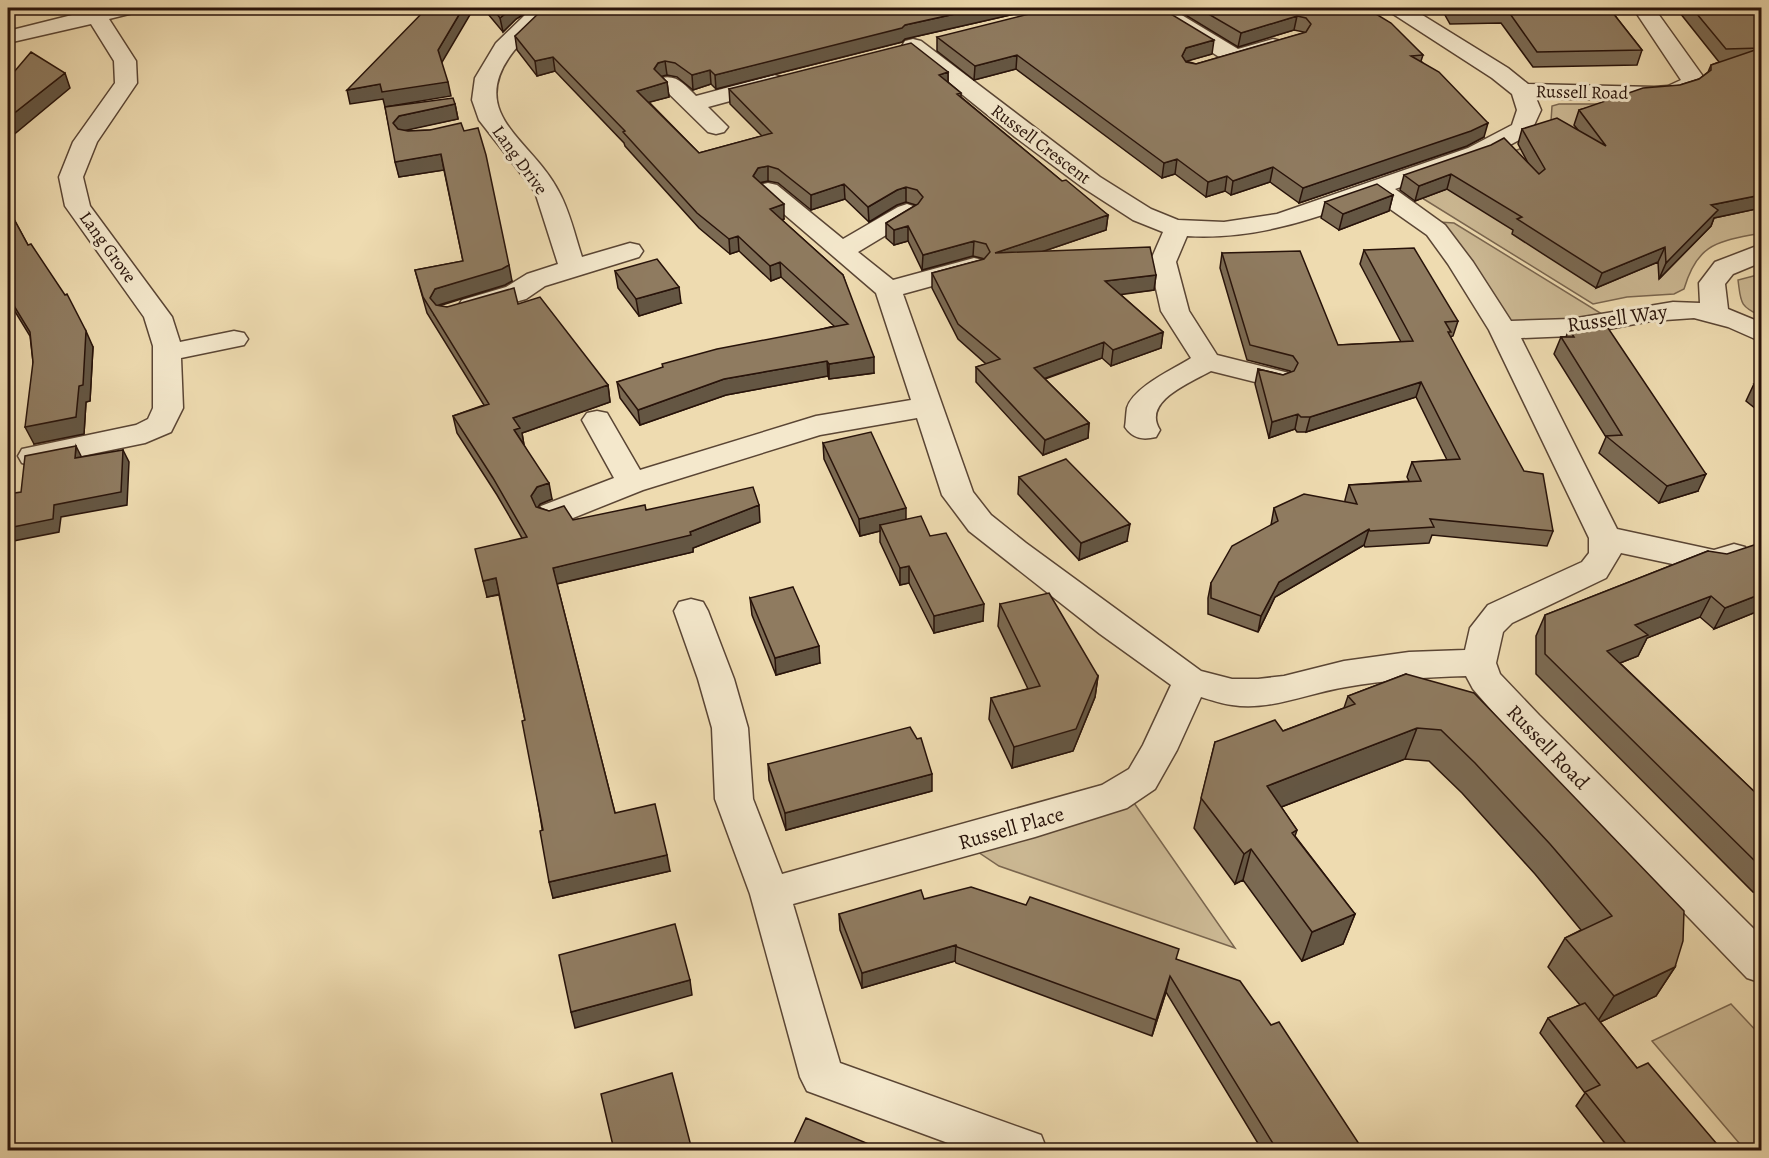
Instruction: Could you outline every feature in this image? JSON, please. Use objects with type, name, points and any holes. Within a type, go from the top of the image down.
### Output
[{"type":"street","points":[[8,37],[130,8]]},
{"type":"street","name":"Lang Drive","points":[[564,8],[535,18],[504,48],[486,78],[476,113],[516,149],[547,192],[573,268]]},
{"type":"street","points":[[1156,8],[1235,57]]},
{"type":"street","name":"Russell Road","points":[[1177,228],[1216,230],[1267,225],[1296,218],[1376,187],[1477,153],[1522,129],[1529,110],[1522,91],[1500,73],[1397,8]]},
{"type":"street","name":"Russell Road","points":[[1522,91],[1654,94],[1685,88],[1693,83],[1691,75],[1644,8]]},
{"type":"street","name":"Lang Grove","points":[[27,457],[145,433],[160,425],[168,408],[167,346],[158,317],[78,206],[71,177],[85,142],[126,83],[125,61],[96,15]]},
{"type":"street","points":[[1204,66],[1294,39]]},
{"type":"street","name":"Russell Crescent","points":[[913,46],[1062,162],[1131,208],[1153,220],[1177,228]]},
{"type":"street","points":[[691,104],[791,78]]},
{"type":"street","points":[[669,83],[716,127]]},
{"type":"street","points":[[768,190],[888,290],[958,495],[980,523],[1112,625],[1190,681],[1232,692],[1258,692],[1284,689],[1344,674],[1409,665],[1479,663],[1487,628],[1500,614],[1594,570],[1605,555],[1605,538],[1503,330],[1460,262],[1436,230],[1376,187]]},
{"type":"street","points":[[842,251],[907,212]]},
{"type":"street","points":[[1177,228],[1163,262],[1175,310],[1207,361],[1279,379]]},
{"type":"street","points":[[450,313],[516,293],[536,280],[630,251]]},
{"type":"street","points":[[1715,313],[1712,283],[1724,268],[1761,252]]},
{"type":"street","points":[[888,290],[974,266]]},
{"type":"street","points":[[458,286],[492,279],[536,280]]},
{"type":"street","name":"Russell Way","points":[[1503,330],[1580,326],[1645,312],[1683,309],[1715,313],[1740,321],[1761,334]]},
{"type":"street","points":[[166,353],[234,339]]},
{"type":"street","points":[[1145,430],[1140,427],[1142,406],[1158,390],[1207,361]]},
{"type":"street","points":[[552,514],[632,483],[816,426],[927,407]]},
{"type":"street","points":[[597,420],[632,483]]},
{"type":"street","points":[[1605,538],[1714,562],[1751,549]]},
{"type":"street","points":[[691,611],[717,679],[730,729],[734,800],[770,894],[822,1077],[1025,1150]]},
{"type":"street","name":"Russell Road","points":[[1479,663],[1485,681],[1526,725],[1761,965]]},
{"type":"street","name":"Russell Place","points":[[770,894],[1114,797],[1142,779],[1159,750],[1190,681]]},
{"type":"shaded area","points":[[1559,104],[1694,104],[1761,150],[1761,233],[1721,242],[1703,253],[1690,273],[1684,289],[1674,294],[1627,297],[1593,304],[1422,198],[1501,156],[1533,144],[1551,121],[1552,106]]},
{"type":"shaded area","points":[[1424,221],[1454,223],[1610,319],[1503,330]]},
{"type":"shaded area","points":[[1762,274],[1761,316],[1742,302],[1738,280]]},
{"type":"shaded area","points":[[1125,790],[1235,948],[999,866],[963,842]]},
{"type":"shaded area","points":[[1731,1004],[1761,1036],[1761,1150],[1745,1150],[1652,1041]]},
{"type":"building","points":[[427,8],[463,8],[438,50],[448,82],[382,92],[380,84],[347,90]]},
{"type":"building","points":[[492,8],[512,8],[500,18]]},
{"type":"building","points":[[551,8],[982,8],[905,25],[902,28],[715,75],[710,70],[692,75],[675,63],[665,61],[658,63],[654,69],[667,82],[637,91],[699,153],[772,133],[729,89],[911,43],[948,72],[939,75],[961,93],[957,94],[1062,181],[1066,180],[1108,215],[995,253],[1150,247],[1156,275],[1105,281],[1163,332],[1113,350],[1104,342],[1034,368],[1089,423],[1045,440],[976,367],[1000,359],[958,324],[932,273],[984,259],[990,252],[986,244],[974,241],[923,255],[908,226],[894,230],[886,223],[918,204],[923,197],[917,190],[906,187],[897,190],[868,207],[844,184],[811,195],[778,169],[768,166],[758,168],[753,176],[784,204],[770,209],[843,275],[874,357],[829,364],[827,361],[724,379],[638,410],[617,382],[663,367],[662,364],[717,349],[848,324],[780,262],[770,266],[738,236],[729,239],[697,213],[623,132],[625,131],[553,57],[535,61],[515,36],[541,11]]},
{"type":"building","points":[[1053,8],[1161,8],[1214,40],[1186,48],[1182,56],[1186,62],[1196,64],[1306,32],[1311,24],[1306,18],[1297,16],[1241,33],[1198,8],[1375,8],[1378,11],[1371,11],[1391,23],[1423,55],[1411,56],[1439,72],[1488,123],[1471,131],[1303,188],[1273,167],[1233,181],[1227,176],[1208,182],[1177,159],[1164,163],[1017,55],[975,66],[937,37]]},
{"type":"building","points":[[1453,8],[1506,8],[1454,9]]},
{"type":"building","points":[[1506,8],[1609,8],[1642,50],[1537,52]]},
{"type":"building","points":[[1692,8],[1761,8],[1761,30],[1756,30],[1761,36],[1761,48],[1726,49]]},
{"type":"building","points":[[1761,48],[1761,195],[1711,205],[1718,210],[1666,263],[1665,247],[1602,273],[1517,219],[1522,217],[1451,174],[1419,186],[1404,175],[1491,145],[1504,138],[1539,174],[1545,169],[1522,129],[1557,118],[1606,146],[1579,110],[1643,88],[1680,85],[1699,79],[1711,70],[1711,65]]},
{"type":"building","points":[[31,52],[65,73],[8,118],[8,79]]},
{"type":"building","points":[[453,98],[455,104],[399,116],[393,123],[398,129],[408,131],[430,130],[461,123],[464,131],[478,128],[486,155],[509,265],[435,289],[430,298],[436,305],[447,307],[514,288],[518,304],[540,297],[608,385],[513,418],[520,428],[514,430],[549,483],[537,487],[531,496],[536,507],[549,511],[564,506],[573,520],[645,505],[646,510],[753,487],[759,505],[690,532],[691,535],[553,568],[615,813],[655,804],[667,855],[549,882],[540,831],[543,830],[522,721],[525,720],[496,578],[483,581],[475,549],[527,537],[453,416],[489,404],[423,297],[415,270],[463,261],[441,154],[395,162],[385,107]]},
{"type":"building","points":[[1377,184],[1393,195],[1343,214],[1325,202]]},
{"type":"building","points":[[8,208],[28,245],[31,244],[65,295],[67,294],[86,331],[83,385],[79,386],[76,417],[25,427],[33,362],[30,332],[8,296]]},
{"type":"building","points":[[1414,248],[1458,321],[1445,322],[1451,332],[1448,332],[1524,471],[1543,474],[1553,531],[1430,519],[1434,527],[1370,531],[1369,529],[1279,582],[1261,616],[1211,598],[1211,583],[1232,546],[1278,521],[1274,508],[1304,494],[1357,504],[1349,485],[1421,481],[1412,462],[1460,459],[1421,382],[1310,417],[1301,417],[1298,414],[1272,422],[1258,369],[1283,375],[1294,371],[1298,363],[1293,356],[1250,345],[1222,253],[1300,251],[1338,345],[1413,341],[1364,250]]},
{"type":"building","points":[[657,259],[679,287],[636,299],[615,271]]},
{"type":"building","points":[[1608,328],[1706,474],[1667,486],[1606,436],[1622,435],[1561,337],[1574,337],[1569,329]]},
{"type":"building","points":[[1761,382],[1761,390],[1754,384]]},
{"type":"building","points":[[871,432],[906,508],[859,519],[823,443]]},
{"type":"building","points":[[76,446],[75,458],[123,450],[121,492],[54,505],[53,519],[8,528],[8,494],[21,492],[25,456]]},
{"type":"building","points":[[1066,459],[1130,524],[1081,543],[1019,477]]},
{"type":"building","points":[[921,516],[930,536],[946,533],[984,604],[934,616],[909,566],[900,568],[880,525]]},
{"type":"building","points":[[1761,539],[1761,594],[1725,608],[1711,596],[1635,625],[1648,635],[1607,651],[1761,798],[1761,867],[1545,654],[1545,615],[1708,551],[1727,554],[1757,544]]},
{"type":"building","points":[[793,587],[819,646],[775,658],[750,598]]},
{"type":"building","points":[[1049,593],[1098,676],[1076,729],[1014,747],[991,698],[1040,686],[1000,604]]},
{"type":"building","points":[[1406,674],[1474,693],[1684,911],[1683,941],[1675,967],[1614,996],[1565,938],[1612,916],[1550,844],[1441,730],[1417,728],[1267,786],[1297,830],[1292,833],[1355,914],[1312,932],[1251,849],[1244,854],[1201,798],[1215,742],[1275,720],[1283,731],[1355,704],[1348,696]]},
{"type":"building","points":[[910,727],[917,739],[921,738],[932,774],[785,813],[768,764]]},
{"type":"building","points":[[971,887],[1026,905],[1030,897],[1179,949],[1176,959],[1240,981],[1271,1025],[1279,1022],[1363,1150],[1277,1150],[1170,976],[1156,1020],[956,945],[862,973],[839,914],[921,890],[924,899]]},
{"type":"building","points":[[675,924],[690,980],[571,1012],[559,955]]},
{"type":"building","points":[[1585,1003],[1637,1068],[1648,1063],[1722,1150],[1631,1150],[1585,1092],[1600,1085],[1548,1018]]},
{"type":"building","points":[[672,1073],[692,1150],[614,1150],[601,1094]]},
{"type":"building","points":[[806,1118],[876,1147],[874,1150],[791,1150]]}]
